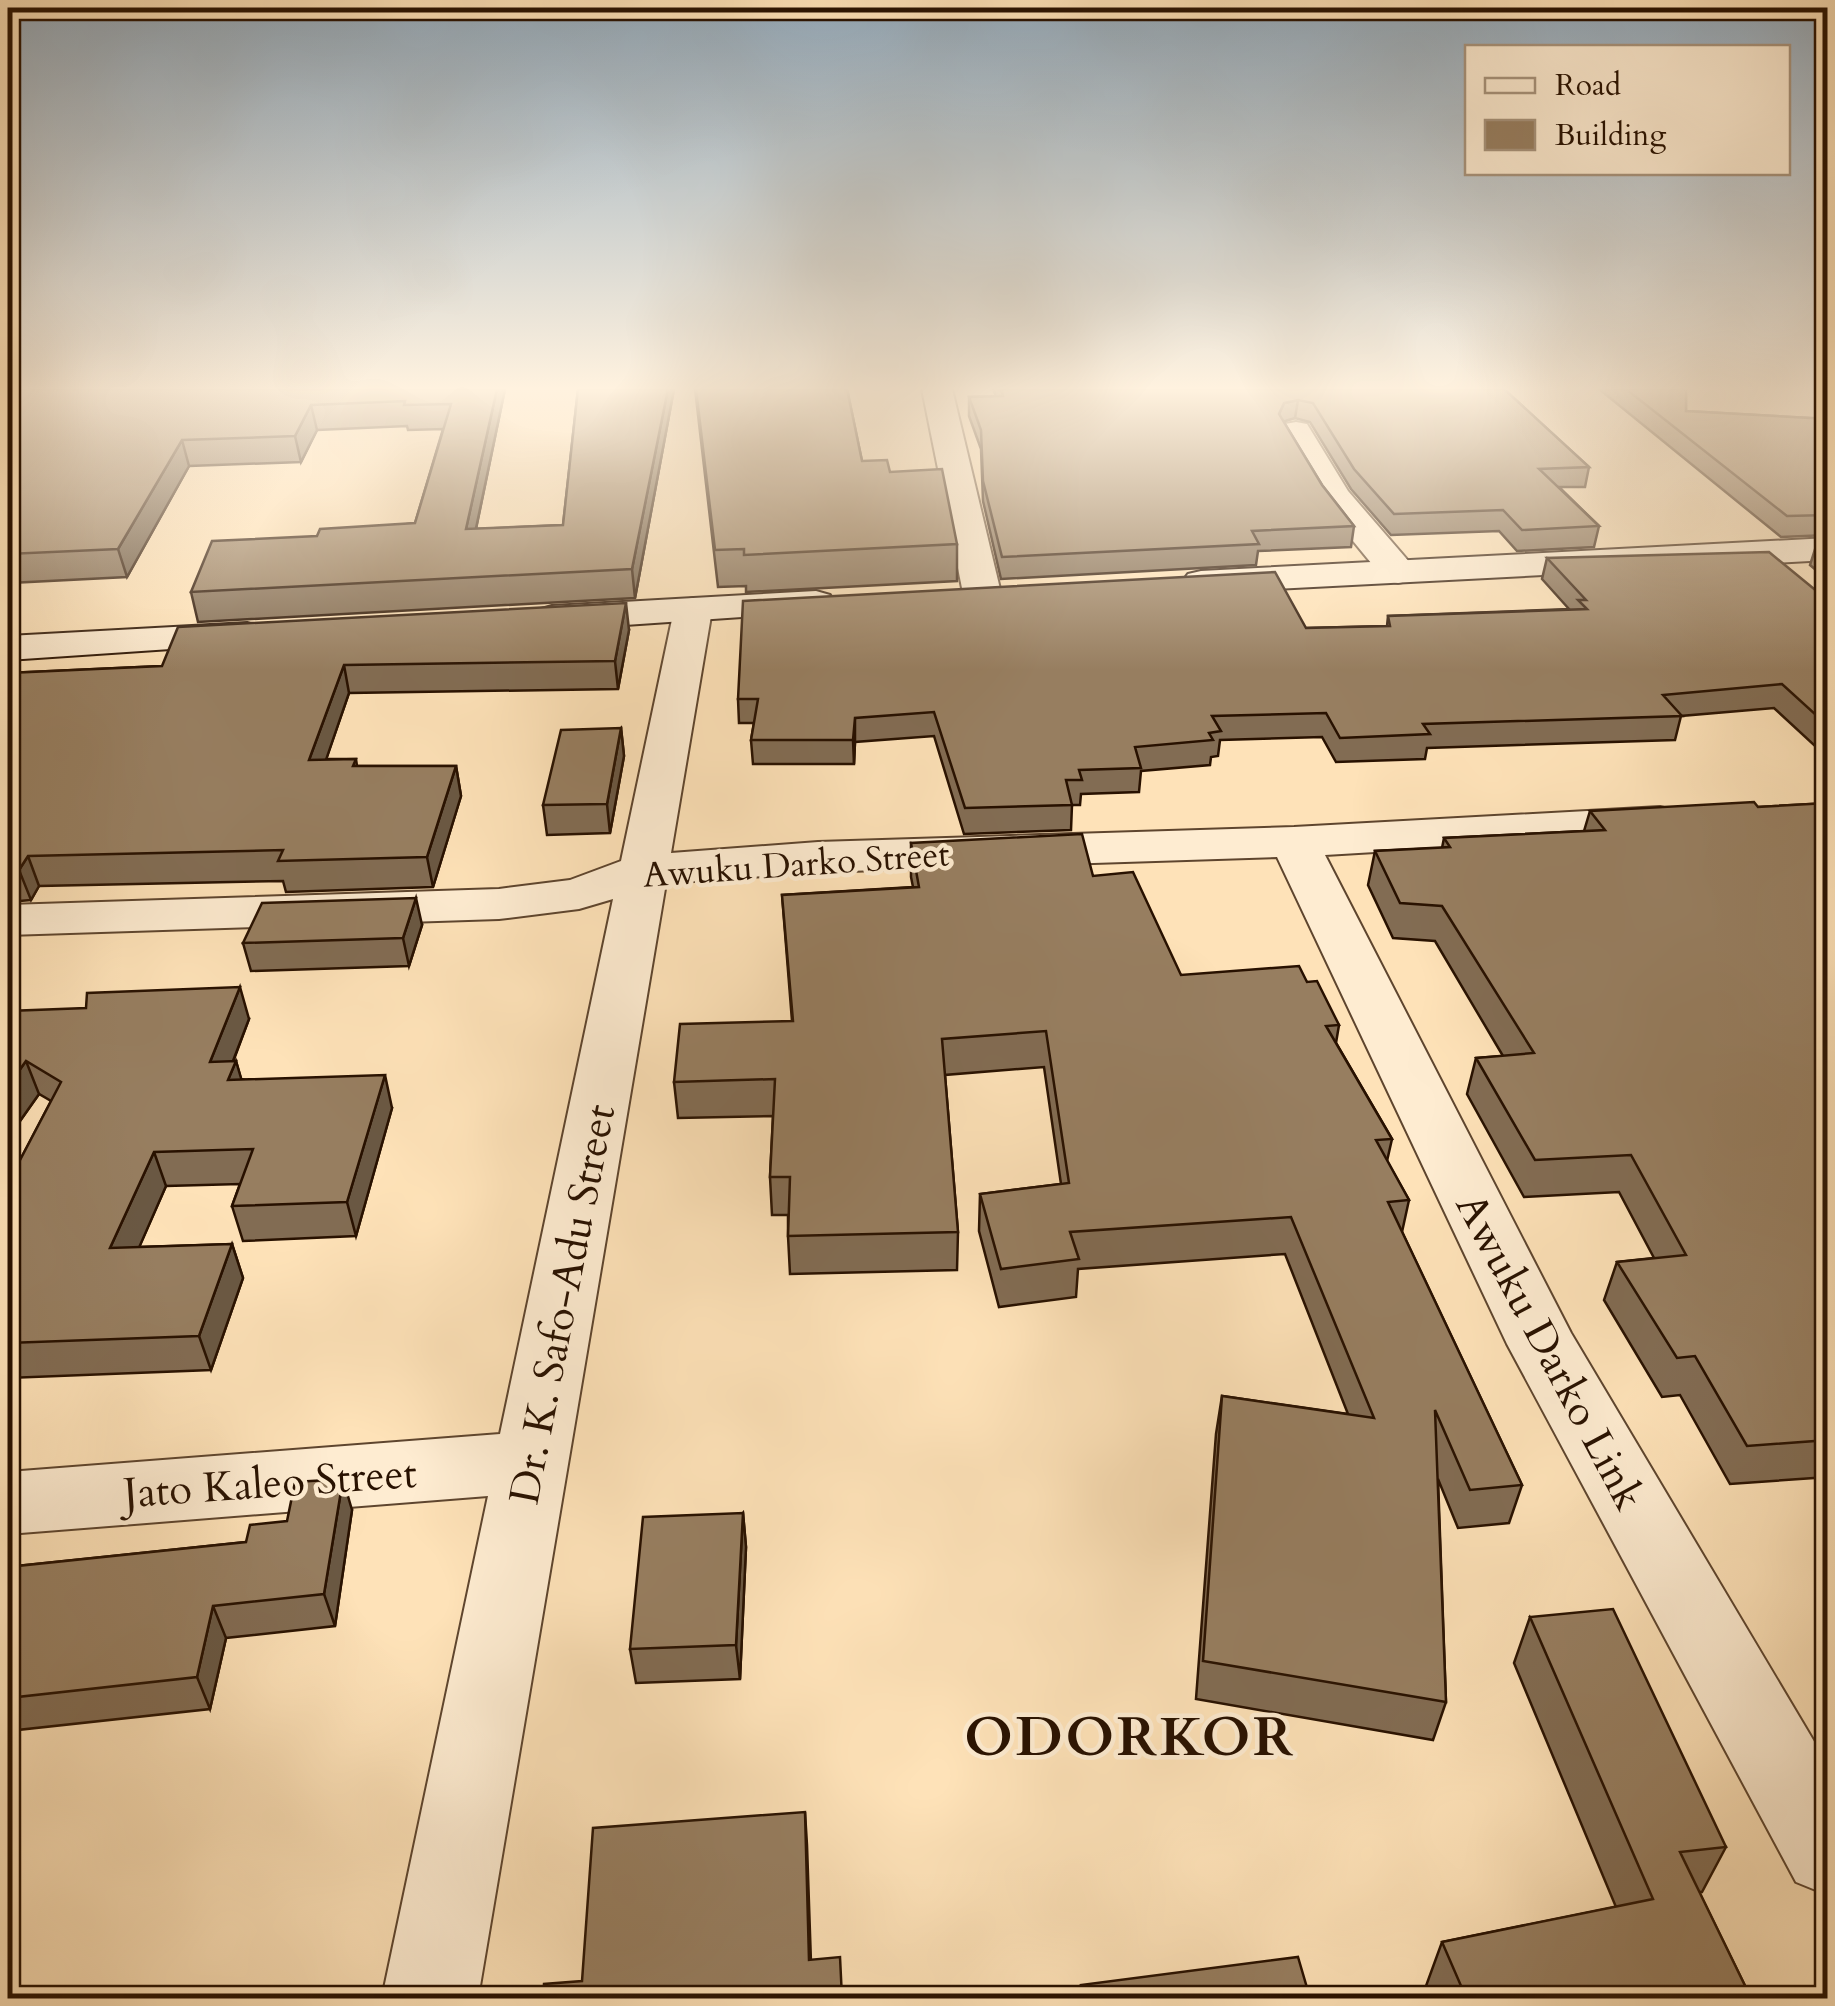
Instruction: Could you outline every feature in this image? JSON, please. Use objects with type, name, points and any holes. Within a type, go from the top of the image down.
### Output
[{"type":"street","points":[[958,483],[982,593]]},
{"type":"street","points":[[1326,483],[1398,572]]},
{"type":"street","points":[[1160,584],[1828,549]]},
{"type":"street","points":[[1765,552],[1802,583]]},
{"type":"street","points":[[943,596],[1022,591]]},
{"type":"street","points":[[518,620],[847,601]]},
{"type":"street","name":"Dr. K. Safo-Adu Street","points":[[430,1998],[692,610]]},
{"type":"street","points":[[8,648],[286,633]]},
{"type":"street","name":"Awuku Darko Street","points":[[8,920],[500,904],[579,894],[643,870],[818,858],[1294,842],[1709,818]]},
{"type":"street","name":"Awuku Darko Link","points":[[1294,842],[1542,1344],[1828,1851]]},
{"type":"street","name":"Jato Kaleo Street","points":[[8,1502],[532,1462]]},
{"type":"building","points":[[8,483],[157,483],[118,549],[8,554]]},
{"type":"building","points":[[427,483],[476,483],[466,529],[563,525],[568,483],[649,483],[632,569],[191,592],[212,541],[317,536],[320,529],[415,523]]},
{"type":"building","points":[[707,483],[945,483],[957,544],[744,555],[744,549],[715,550]]},
{"type":"building","points":[[983,483],[1321,483],[1354,526],[1252,531],[1259,544],[1002,557]]},
{"type":"building","points":[[1366,483],[1553,483],[1599,526],[1522,530],[1503,510],[1394,514]]},
{"type":"building","points":[[1745,483],[1828,483],[1828,515],[1787,516]]},
{"type":"building","points":[[1769,552],[1819,593],[1828,594],[1828,726],[1782,684],[1663,695],[1682,716],[1423,724],[1430,734],[1340,738],[1326,713],[1212,716],[1221,731],[1209,733],[1213,740],[1135,747],[1141,768],[1079,770],[1082,780],[1066,780],[1072,805],[965,808],[934,712],[855,718],[853,740],[751,740],[758,699],[738,699],[743,601],[1275,572],[1306,628],[1390,626],[1388,616],[1587,609],[1578,600],[1586,600],[1547,558]]},
{"type":"building","points":[[626,603],[615,661],[344,665],[309,760],[356,759],[353,766],[456,766],[427,857],[278,861],[283,850],[28,856],[19,870],[8,870],[8,673],[162,666],[178,627]]},
{"type":"building","points":[[621,728],[607,804],[543,805],[561,730]]},
{"type":"building","points":[[1754,802],[1758,807],[1828,803],[1828,1440],[1747,1446],[1695,1356],[1677,1358],[1617,1262],[1686,1255],[1631,1155],[1535,1160],[1476,1058],[1534,1053],[1442,906],[1400,903],[1375,851],[1450,847],[1444,838],[1605,830],[1590,811]]},
{"type":"building","points":[[1082,834],[1093,876],[1133,872],[1181,975],[1299,966],[1307,982],[1317,981],[1339,1025],[1326,1026],[1392,1139],[1376,1140],[1409,1200],[1388,1202],[1522,1485],[1470,1490],[1435,1410],[1446,1702],[1203,1661],[1222,1396],[1374,1418],[1291,1217],[1070,1232],[1079,1259],[1001,1269],[980,1194],[1069,1183],[1046,1031],[942,1039],[958,1232],[788,1236],[790,1177],[770,1177],[775,1079],[674,1082],[680,1024],[793,1021],[782,895],[919,887],[911,843]]},
{"type":"building","points":[[416,898],[403,938],[243,943],[262,903]]},
{"type":"building","points":[[240,987],[210,1062],[236,1061],[228,1080],[385,1075],[347,1202],[232,1206],[253,1149],[154,1152],[110,1248],[232,1244],[199,1336],[8,1343],[8,1183],[61,1082],[26,1061],[8,1086],[8,1011],[86,1008],[87,993]]},
{"type":"building","points":[[343,1479],[324,1594],[213,1606],[197,1677],[8,1698],[8,1567],[246,1542],[250,1525],[287,1521],[295,1482]]},
{"type":"building","points":[[743,1513],[736,1645],[630,1649],[643,1517]]},
{"type":"building","points":[[1613,1609],[1726,1847],[1680,1852],[1751,1998],[1451,1998],[1465,1995],[1442,1942],[1653,1899],[1530,1617]]},
{"type":"building","points":[[805,1812],[809,1960],[840,1957],[842,1998],[543,1998],[544,1984],[582,1981],[593,1828]]},
{"type":"building","points":[[1298,1957],[1310,1998],[1084,1998],[1081,1985]]},
{"type":"district","name":"ODORKOR","points":[[1130,1736]]}]
